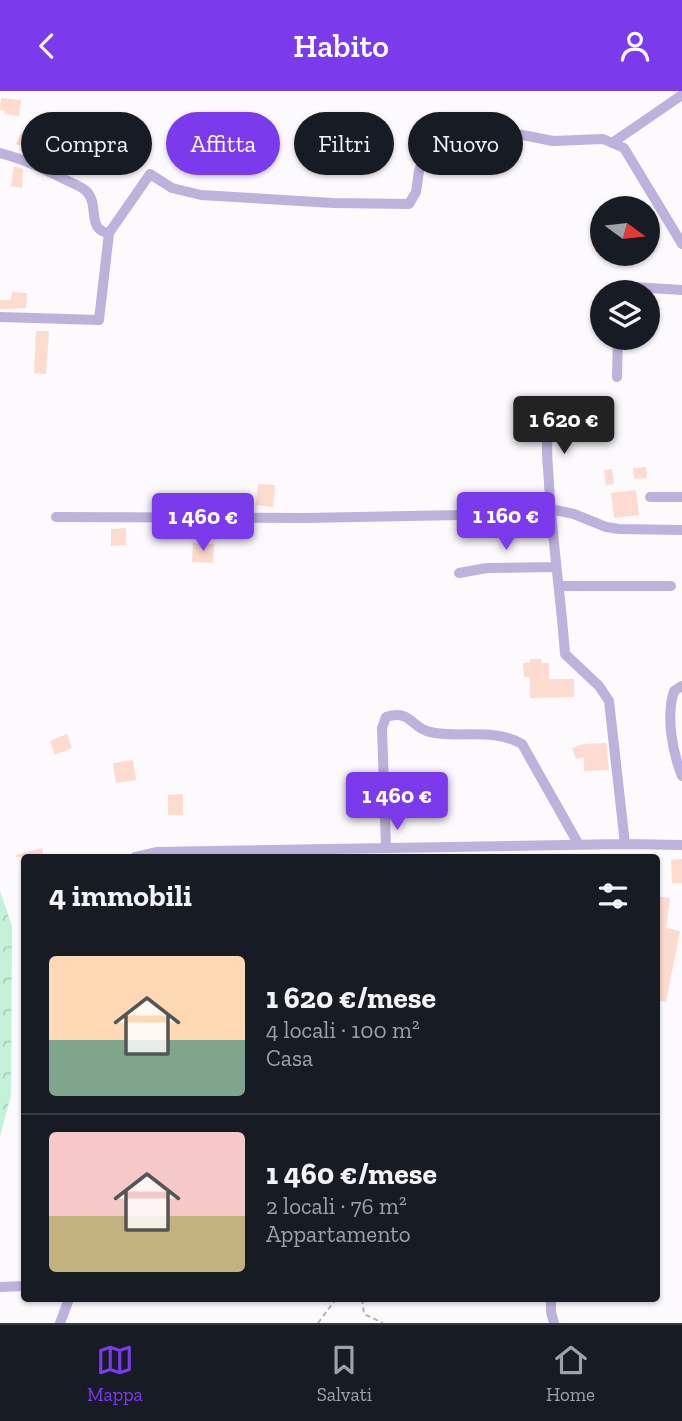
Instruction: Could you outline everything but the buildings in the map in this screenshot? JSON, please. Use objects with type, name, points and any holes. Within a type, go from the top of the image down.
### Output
[{"type":"street","points":[[612,143],[682,95]]},
{"type":"street","points":[[0,317],[99,320],[109,233],[150,174],[172,188],[201,195],[333,203],[409,204],[416,192],[425,155],[440,141],[492,129],[553,141],[603,139],[624,148],[682,244]]},
{"type":"street","points":[[0,153],[21,158],[84,189],[94,209],[97,229],[109,233]]},
{"type":"street","points":[[660,289],[682,290]]},
{"type":"street","points":[[617,377],[618,350]]},
{"type":"street","points":[[602,427],[555,425],[549,429],[547,441],[550,509],[565,654],[599,685],[609,701],[625,844]]},
{"type":"street","points":[[650,497],[682,497]]},
{"type":"street","points":[[56,517],[305,518],[460,515],[550,509],[575,514],[606,527],[682,530]]},
{"type":"street","points":[[459,573],[487,568],[556,567]]},
{"type":"street","points":[[560,586],[671,586]]},
{"type":"street","points":[[682,686],[674,691],[670,702],[677,764],[682,776]]},
{"type":"street","points":[[386,847],[382,728],[386,717],[396,714],[411,719],[427,732],[477,733],[513,739],[522,744],[579,845]]},
{"type":"street","points":[[148,854],[386,847],[682,845]]},
{"type":"street","points":[[0,1287],[21,1286]]},
{"type":"street","points":[[60,1323],[68,1302]]},
{"type":"street","points":[[551,1302],[554,1323]]},
{"type":"path","points":[[318,1323],[333,1302]]},
{"type":"path","points":[[362,1302],[364,1314],[371,1320],[383,1323]]},
{"type":"green space","points":[[0,891],[12,926],[11,1095],[0,1137]]}]
